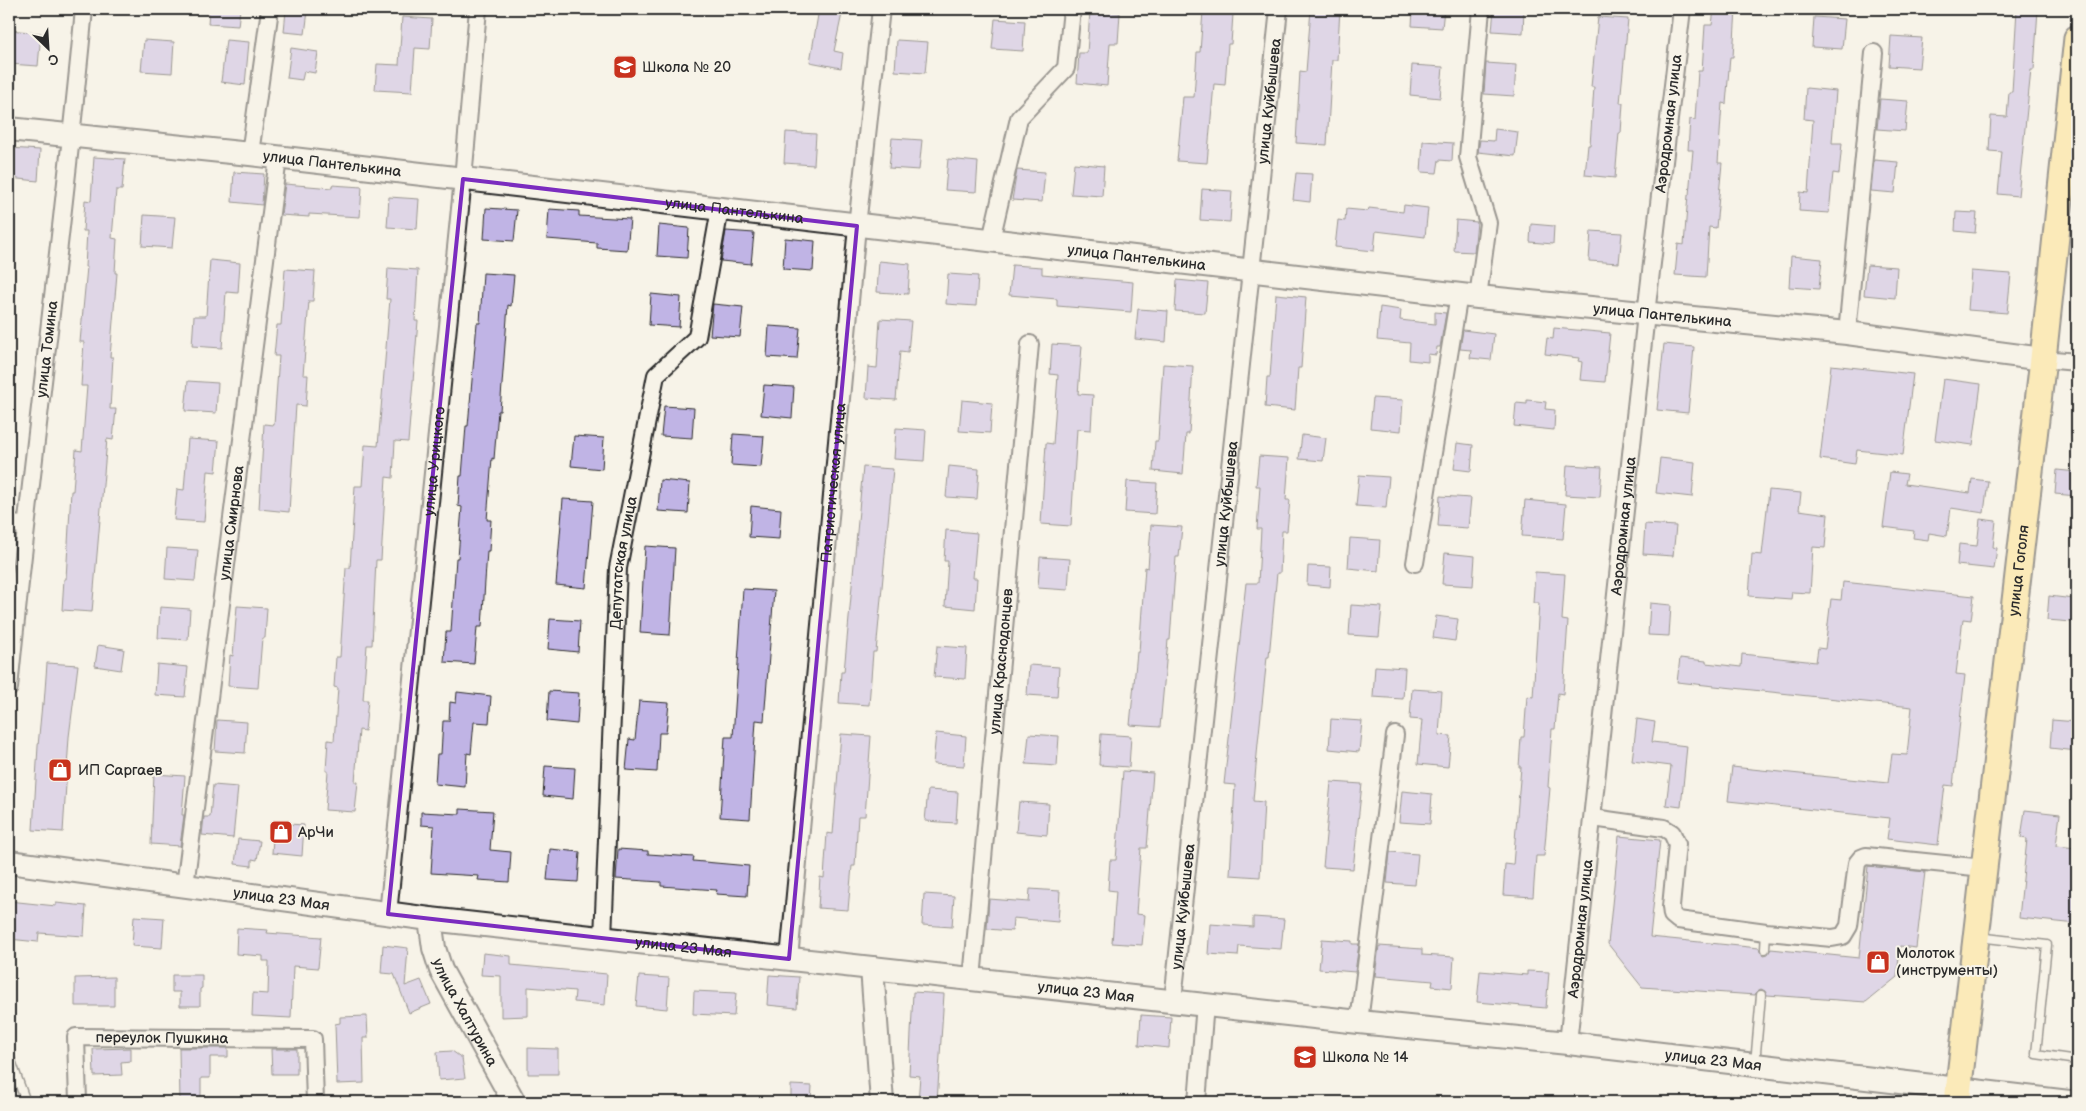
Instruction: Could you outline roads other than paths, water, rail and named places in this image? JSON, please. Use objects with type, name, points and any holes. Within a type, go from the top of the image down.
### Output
[{"type":"main road","name":"улица Гоголя","points":[[1958,1096],[2043,359],[2077,38]]},
{"type":"main road","name":"улица Пантелькина","points":[[9,129],[250,154],[1469,296],[1847,334],[2043,359]]},
{"type":"main road","name":"улица 23 Мая","points":[[9,862],[430,919],[1359,1022],[1568,1043],[1754,1066],[1958,1096],[2069,1102]]},
{"type":"main road","name":"улица Халтурина","points":[[430,919],[434,948],[441,970],[514,1102]]},
{"type":"main road","points":[[872,968],[882,1102]]},
{"type":"street","name":"улица Томина","points":[[9,688],[17,524],[72,135],[84,9]]},
{"type":"street","points":[[250,154],[270,9]]},
{"type":"street","name":"улица Урицкого","points":[[388,914],[463,179],[478,9]]},
{"type":"street","name":"Патриотическая улица","points":[[789,959],[857,226],[881,9]]},
{"type":"street","points":[[991,240],[1019,118],[1066,68],[1072,9]]},
{"type":"street","name":"улица Куйбышева","points":[[1173,1000],[1279,9]]},
{"type":"street","points":[[1415,563],[1469,296],[1488,223],[1468,157],[1481,9]]},
{"type":"street","name":"Аэродромная улица","points":[[1568,1043],[1646,314],[1682,9]]},
{"type":"street","points":[[1847,334],[1874,54]]},
{"type":"street","name":"улица Смирнова","points":[[185,886],[278,158]]},
{"type":"street","name":"Депутатская улица","points":[[603,938],[618,568],[656,375],[698,337],[720,209]]},
{"type":"street","name":"улица Краснодонцев","points":[[972,979],[1030,344]]},
{"type":"street","name":"улица Пантелькина","points":[[2043,359],[2077,362]]},
{"type":"street","points":[[1359,1022],[1395,735]]},
{"type":"street","points":[[1593,818],[1664,828],[1672,833],[1677,844],[1671,907],[1672,915],[1678,920],[1766,932],[1832,938],[1843,936],[1849,926],[1857,863],[1866,856],[1984,868]]},
{"type":"street","points":[[1196,1102],[1205,1004]]},
{"type":"street","name":"переулок Пушкина","points":[[78,1102],[76,1037],[313,1039],[315,1102]]},
{"type":"lane","points":[[1765,949],[1766,932]]},
{"type":"lane","points":[[1976,937],[2047,945],[2036,1054],[2077,1060]]},
{"type":"lane","points":[[1754,1066],[1761,995]]},
{"type":"lane","points":[[9,1054],[26,1102]]},
{"type":"place","name":"Школа № 20","points":[[625,67]]},
{"type":"place","name":"ИП Саргаев","points":[[60,770]]},
{"type":"place","name":"АрЧи","points":[[281,832]]},
{"type":"place","name":"Молоток (инструменты)","points":[[1878,962]]},
{"type":"place","name":"Школа № 14","points":[[1305,1057]]}]
